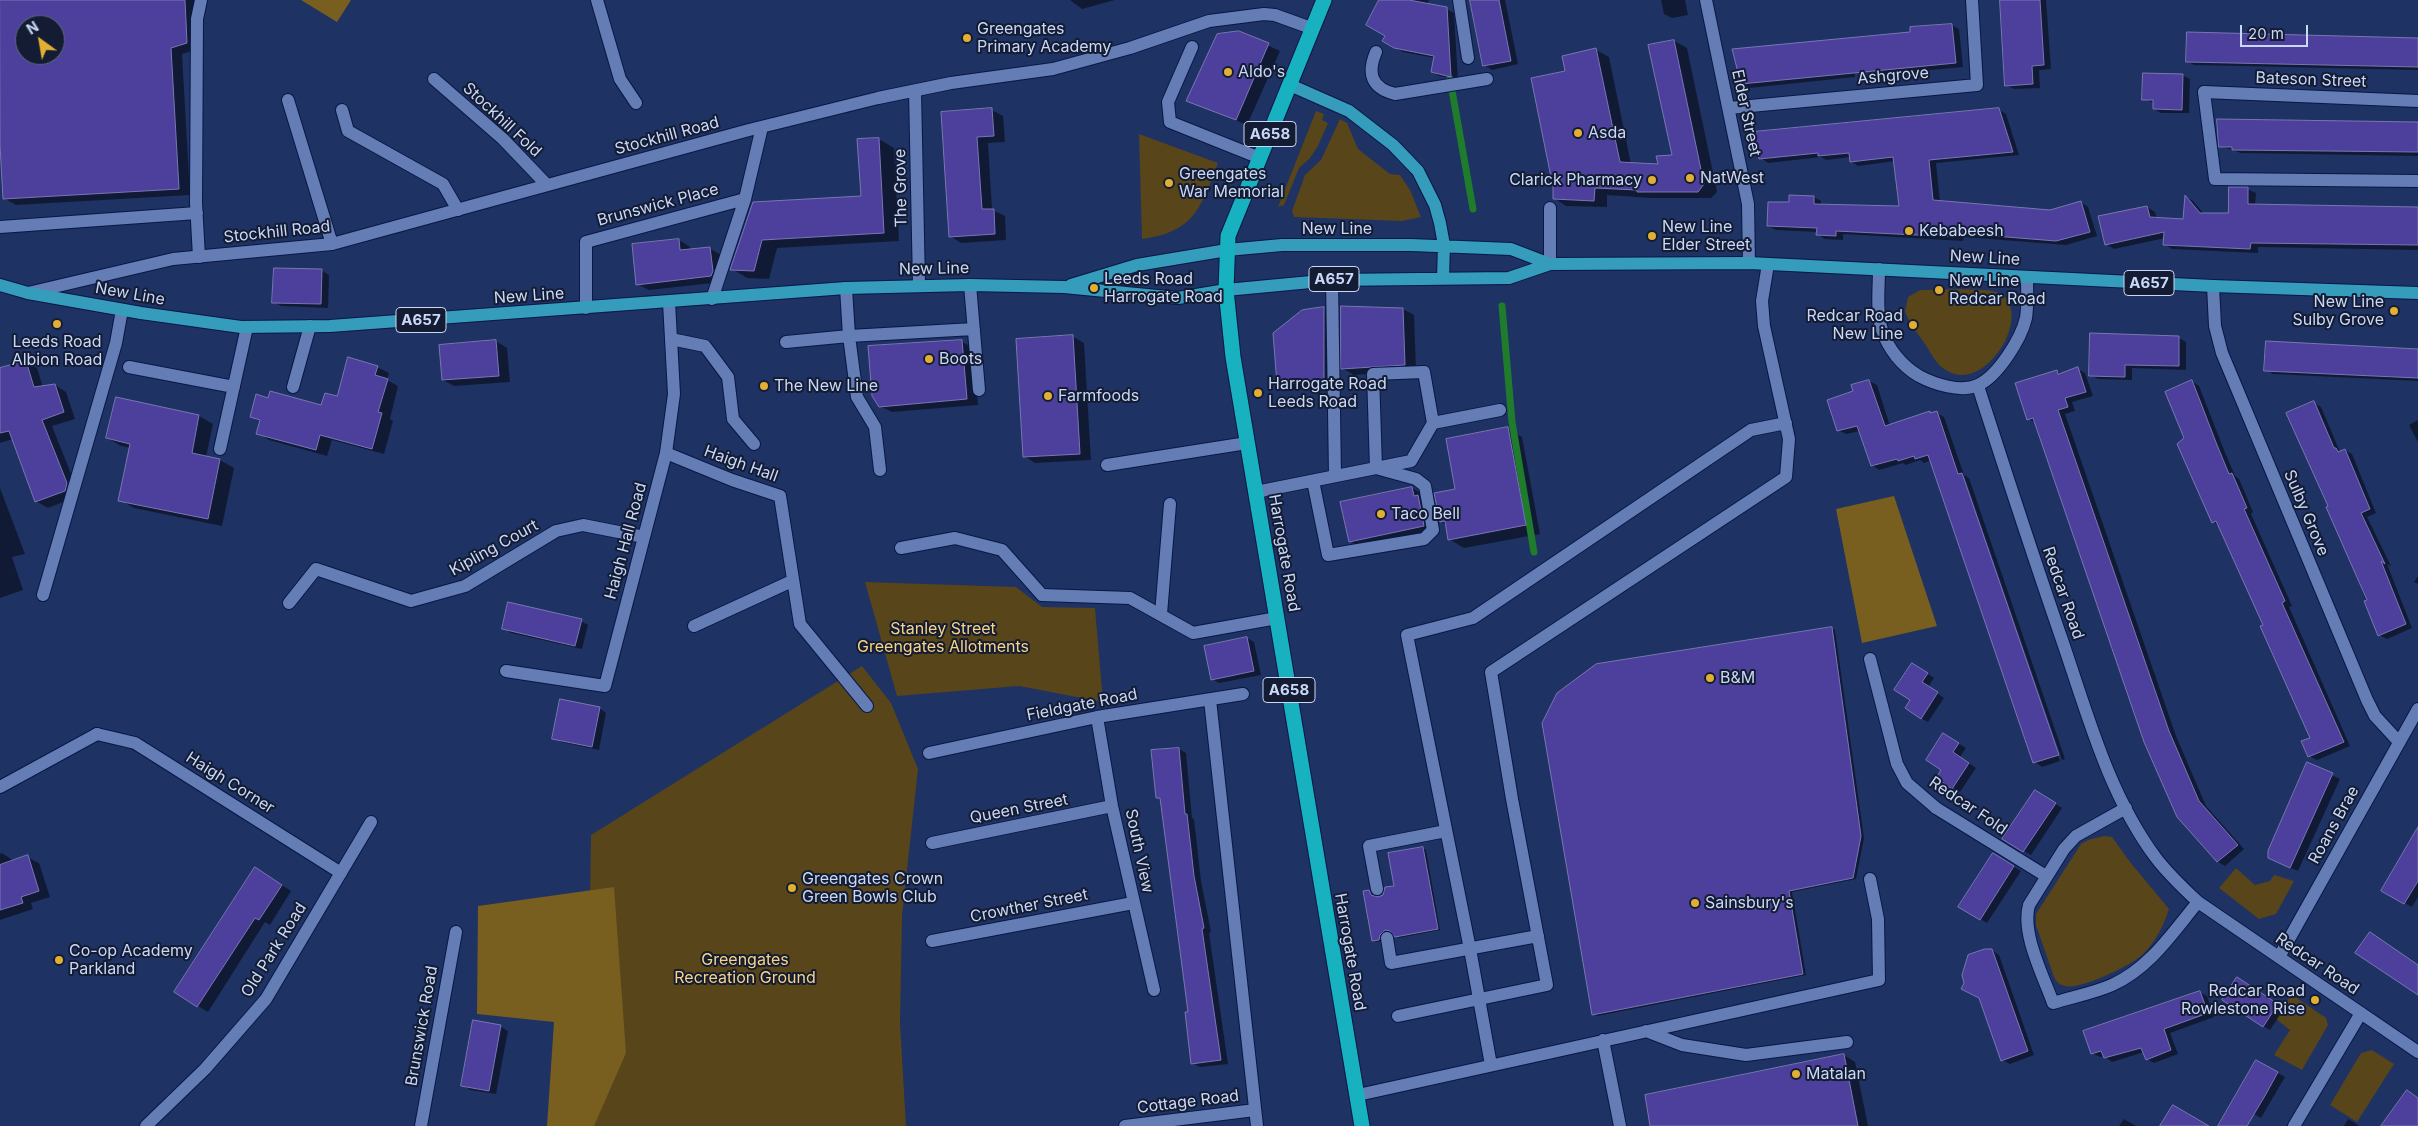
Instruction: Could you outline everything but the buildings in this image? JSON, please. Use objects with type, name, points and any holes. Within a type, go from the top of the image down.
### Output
[{"type":"highway","name":"Harrogate Road","points":[[1324,0],[1228,236],[1226,290],[1231,341],[1247,443],[1362,1126]]},
{"type":"main road","points":[[1290,85],[1344,108],[1406,157],[1427,187],[1436,205],[1444,246],[1443,278]]},
{"type":"main road","name":"New Line","points":[[1064,287],[1137,265],[1227,250],[1282,245],[1511,248],[1550,264]]},
{"type":"main road","name":"New Line","points":[[0,284],[28,293],[122,310],[247,327],[310,326],[586,308],[846,288],[919,285],[1064,287],[1178,298],[1226,290],[1332,280],[1509,278],[1550,264],[1749,263],[2213,286],[2418,293]]},
{"type":"street","points":[[199,257],[196,19],[201,0]]},
{"type":"street","points":[[597,0],[620,79],[636,103]]},
{"type":"street","points":[[1459,0],[1468,58]]},
{"type":"street","name":"Elder Street","points":[[1706,0],[1748,204],[1749,263]]},
{"type":"street","name":"Ashgrove","points":[[1728,108],[1976,85],[1972,0]]},
{"type":"street","name":"Stockhill Road","points":[[28,293],[173,259],[332,244],[762,127],[878,98],[951,83],[1053,68],[1130,48],[1208,21],[1251,14],[1275,15],[1311,28]]},
{"type":"street","points":[[1192,47],[1168,102],[1170,122],[1260,158]]},
{"type":"street","points":[[1376,52],[1370,67],[1371,74],[1378,85],[1388,92],[1395,94],[1488,80]]},
{"type":"street","name":"Stockhill Fold","points":[[434,79],[503,139],[547,185]]},
{"type":"street","name":"The Grove","points":[[915,90],[919,285]]},
{"type":"street","name":"Bateson Street","points":[[2418,101],[2204,92],[2215,179],[2418,181]]},
{"type":"street","points":[[288,100],[332,244]]},
{"type":"street","points":[[342,110],[348,131],[443,184],[458,210]]},
{"type":"street","points":[[712,299],[745,198],[762,127]]},
{"type":"street","name":"Brunswick Place","points":[[586,308],[586,242],[745,198]]},
{"type":"street","points":[[1550,208],[1550,264]]},
{"type":"street","points":[[0,227],[197,213]]},
{"type":"street","points":[[1398,1016],[1479,1001],[1547,985],[1512,799],[1491,672],[1786,477],[1789,439],[1764,326],[1762,301],[1768,264]]},
{"type":"street","points":[[1879,269],[1882,329],[1888,345],[1911,371],[1926,380],[1943,385],[1978,386],[2003,362],[2020,334],[2026,318],[2027,277]]},
{"type":"street","points":[[1332,280],[1335,476]]},
{"type":"street","points":[[970,285],[979,390]]},
{"type":"street","name":"Sulby Grove","points":[[2213,286],[2215,326],[2222,353],[2367,700],[2381,723],[2399,742]]},
{"type":"street","points":[[846,288],[849,336],[857,397],[876,427],[880,470]]},
{"type":"street","name":"Haigh Hall Road","points":[[506,671],[605,686],[666,453],[674,394],[670,302]]},
{"type":"street","points":[[43,595],[116,343],[122,310]]},
{"type":"street","points":[[293,387],[310,326]]},
{"type":"street","points":[[220,449],[247,327]]},
{"type":"street","points":[[786,342],[849,336],[974,329]]},
{"type":"street","points":[[671,338],[705,346],[728,378],[733,419],[754,444]]},
{"type":"street","points":[[129,367],[234,387]]},
{"type":"street","points":[[1256,492],[1313,481],[1411,461],[1433,423],[1424,372],[1373,374],[1376,468]]},
{"type":"street","name":"Redcar Road","points":[[1978,386],[2028,541],[2103,760],[2126,808],[2156,858],[2198,902],[2418,1052]]},
{"type":"street","points":[[1433,423],[1500,410]]},
{"type":"street","points":[[1491,1065],[1470,949],[1407,635],[1473,618],[1751,430],[1786,423]]},
{"type":"street","points":[[1107,466],[1247,443]]},
{"type":"street","name":"Haigh Hall","points":[[666,453],[732,480],[780,496],[800,624],[868,706]]},
{"type":"street","points":[[1313,481],[1328,555],[1424,539],[1433,530],[1425,486],[1416,479],[1376,468]]},
{"type":"street","points":[[1161,614],[1170,504]]},
{"type":"street","name":"Kipling Court","points":[[289,603],[316,569],[411,601],[465,586],[556,531],[583,525],[644,537]]},
{"type":"street","points":[[901,548],[955,538],[1002,550],[1042,594],[1130,598],[1194,633],[1277,618]]},
{"type":"street","points":[[694,626],[792,581]]},
{"type":"street","name":"Redcar Fold","points":[[1870,659],[1897,764],[1907,782],[1936,808],[2046,876]]},
{"type":"street","name":"Fieldgate Road","points":[[929,753],[1097,717],[1243,694]]},
{"type":"street","points":[[1210,700],[1257,1126]]},
{"type":"street","name":"Roans Brae","points":[[2279,957],[2418,709]]},
{"type":"street","name":"South View","points":[[1097,717],[1112,806],[1154,990]]},
{"type":"street","name":"Haigh Corner","points":[[0,787],[97,734],[135,743],[341,873]]},
{"type":"street","name":"Queen Street","points":[[932,843],[1112,806]]},
{"type":"street","points":[[2126,808],[2076,836],[2064,849],[2029,905],[2026,921],[2052,1003],[2111,986],[2137,970],[2159,950],[2198,902]]},
{"type":"street","name":"Old Park Road","points":[[146,1126],[205,1069],[266,999],[371,822]]},
{"type":"street","points":[[1377,889],[1369,846],[1446,831]]},
{"type":"street","points":[[1358,1095],[1879,980],[1878,919],[1870,879]]},
{"type":"street","name":"Crowther Street","points":[[932,941],[1133,903]]},
{"type":"street","name":"Brunswick Road","points":[[421,1126],[456,932]]},
{"type":"street","points":[[1387,938],[1391,963],[1538,936]]},
{"type":"street","points":[[2294,1126],[2361,1013]]},
{"type":"street","points":[[1646,1031],[1682,1045],[1746,1056],[1847,1042]]},
{"type":"street","points":[[1603,1040],[1620,1126]]},
{"type":"street","name":"Cottage Road","points":[[1126,1126],[1160,1124],[1255,1110]]},
{"type":"green space","points":[[1316,111],[1324,114],[1322,120],[1328,123],[1318,146],[1310,158],[1299,168],[1284,205],[1278,207]]},
{"type":"green space","points":[[1340,119],[1347,123],[1358,149],[1390,174],[1400,175],[1410,190],[1421,217],[1402,221],[1294,217],[1292,211],[1305,175],[1321,160]]},
{"type":"green space","points":[[1139,134],[1218,163],[1194,215],[1174,230],[1160,236],[1142,239]]},
{"type":"green space","points":[[1973,289],[1999,293],[2009,303],[2012,317],[2009,333],[2001,349],[1976,372],[1961,375],[1946,370],[1935,360],[1905,311],[1908,297],[1920,290]]},
{"type":"green space","name":"Stanley Street Greengates Allotments","points":[[865,582],[1016,587],[1042,607],[1095,608],[1103,702],[1019,686],[897,696]]},
{"type":"green space","name":"Greengates Recreation Ground","points":[[862,666],[891,703],[918,769],[902,916],[900,1023],[906,1126],[560,1126],[589,969],[591,835]]},
{"type":"green space","points":[[2104,836],[2112,837],[2169,909],[2155,939],[2136,960],[2093,981],[2072,986],[2063,985],[2058,983],[2054,977],[2036,925],[2036,914],[2081,844]]},
{"type":"green space","points":[[2236,868],[2255,885],[2270,881],[2274,875],[2294,881],[2276,914],[2259,919],[2219,888]]},
{"type":"green space","points":[[2291,994],[2326,1018],[2328,1025],[2302,1070],[2274,1055],[2290,1030],[2276,1019]]},
{"type":"green space","points":[[2372,1050],[2394,1064],[2357,1122],[2330,1105],[2361,1053]]},
{"type":"shaded area","points":[[301,0],[351,0],[337,22]]},
{"type":"shaded area","points":[[1894,496],[1937,626],[1862,643],[1836,509]]},
{"type":"shaded area","points":[[614,887],[626,1053],[594,1126],[547,1126],[554,1022],[477,1014],[478,906]]},
{"type":"waterway","points":[[1450,79],[1473,209]]},
{"type":"waterway","points":[[1502,306],[1512,422],[1534,552]]},
{"type":"place","name":"Greengates Primary Academy","points":[[967,38]]},
{"type":"place","name":"Aldo's","points":[[1228,72]]},
{"type":"place","name":"Asda","points":[[1578,133]]},
{"type":"place","name":"NatWest","points":[[1690,178]]},
{"type":"place","name":"Clarick Pharmacy","points":[[1652,180]]},
{"type":"place","name":"Greengates War Memorial","points":[[1169,183]]},
{"type":"place","name":"Kebabeesh","points":[[1909,231]]},
{"type":"place","name":"New Line Elder Street","points":[[1652,236]]},
{"type":"place","name":"Leeds Road Harrogate Road","points":[[1094,288]]},
{"type":"place","name":"New Line Redcar Road","points":[[1939,290]]},
{"type":"place","name":"New Line Sulby Grove","points":[[2394,311]]},
{"type":"place","name":"Leeds Road Albion Road","points":[[57,324]]},
{"type":"place","name":"Redcar Road New Line","points":[[1913,325]]},
{"type":"place","name":"Boots","points":[[929,359]]},
{"type":"place","name":"The New Line","points":[[764,386]]},
{"type":"place","name":"Harrogate Road Leeds Road","points":[[1258,393]]},
{"type":"place","name":"Farmfoods","points":[[1048,396]]},
{"type":"place","name":"Taco Bell","points":[[1381,514]]},
{"type":"place","name":"B&M","points":[[1710,678]]},
{"type":"place","name":"Greengates Crown Green Bowls Club","points":[[792,888]]},
{"type":"place","name":"Sainsbury's","points":[[1695,903]]},
{"type":"place","name":"Co-op Academy Parkland","points":[[59,960]]},
{"type":"place","name":"Redcar Road Rowlestone Rise","points":[[2315,1000]]},
{"type":"place","name":"Matalan","points":[[1796,1074]]}]
